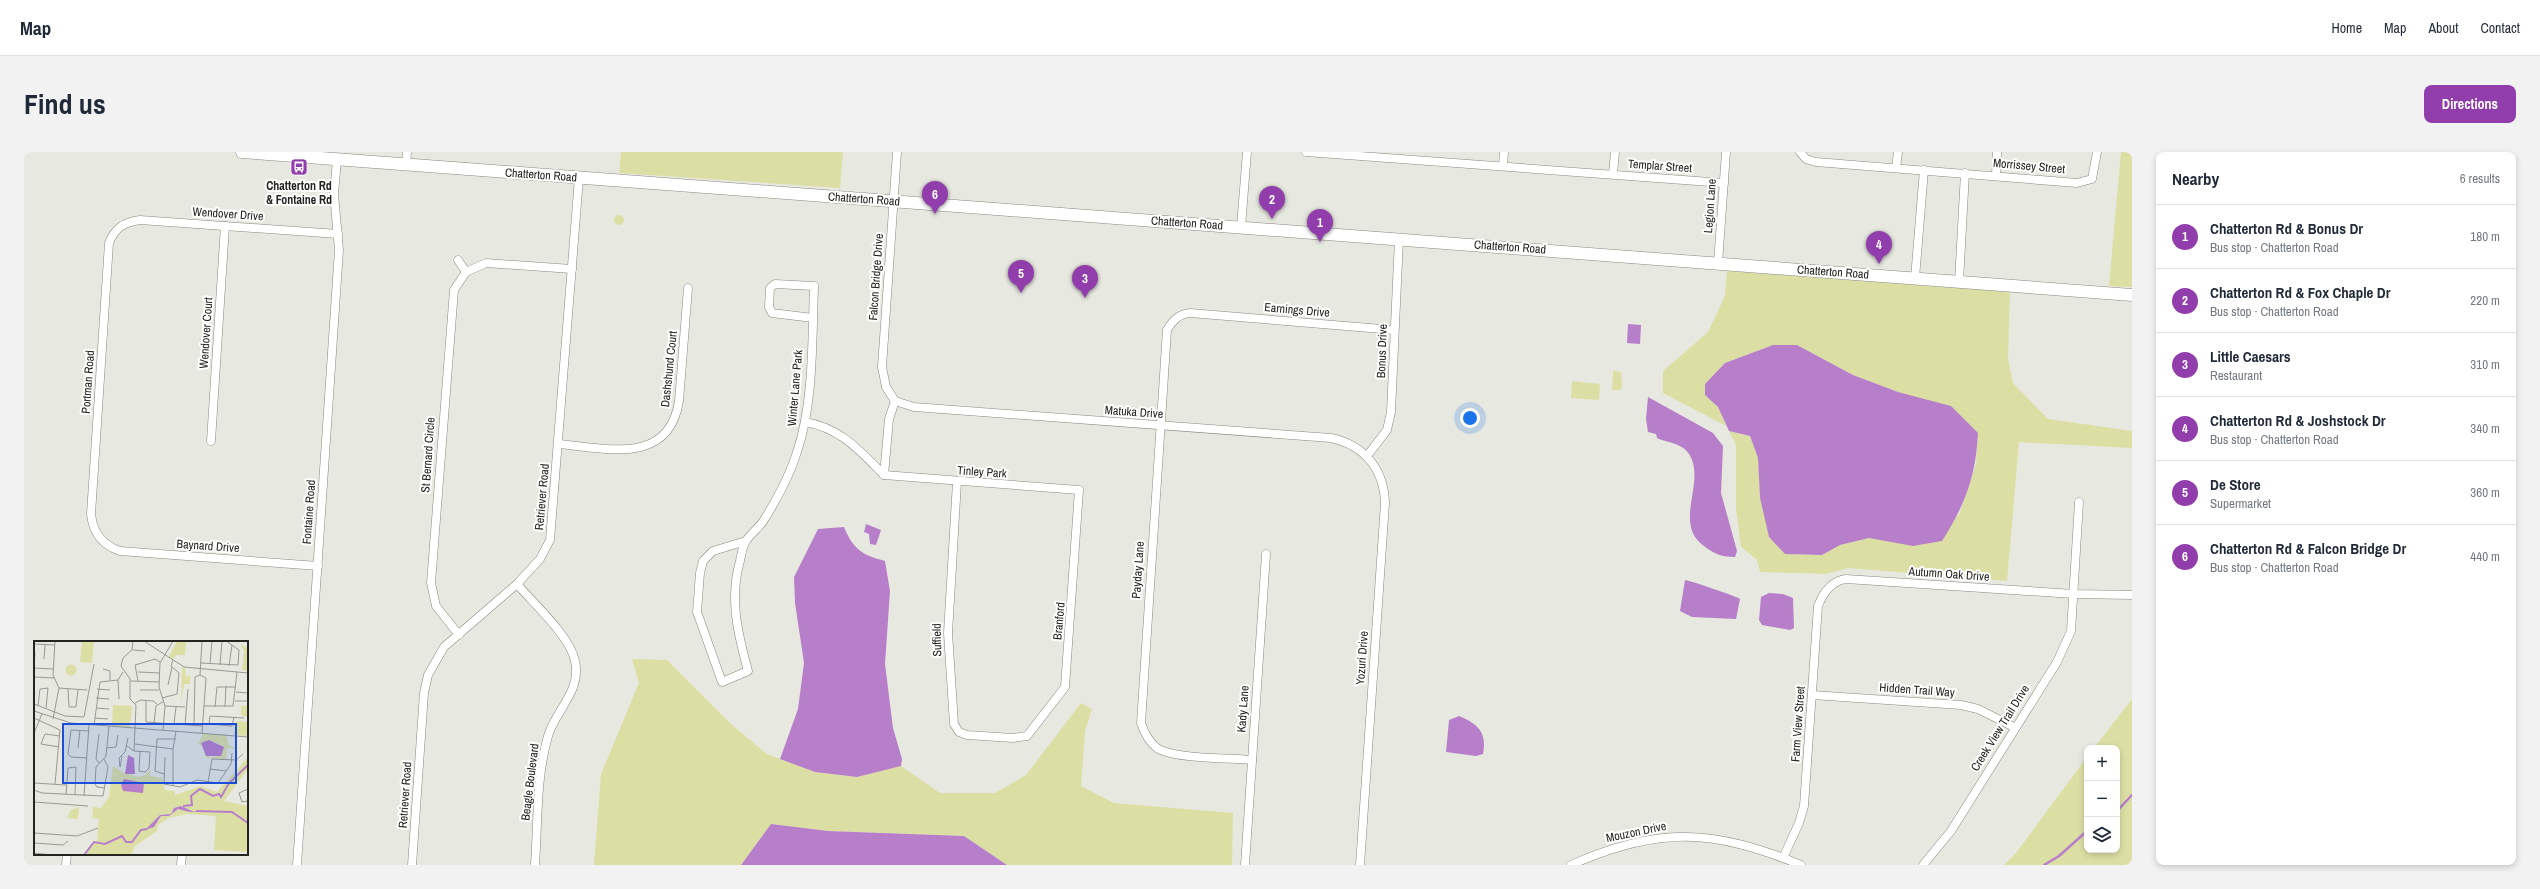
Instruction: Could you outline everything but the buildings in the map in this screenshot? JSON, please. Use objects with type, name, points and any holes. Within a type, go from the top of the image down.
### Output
[{"type":"main road","name":"Chatterton Road","points":[[242,152],[1241,226],[2132,295]]},
{"type":"street","points":[[406,165],[407,152]]},
{"type":"street","name":"Falcon Bridge Drive","points":[[895,401],[886,387],[882,367],[898,152]]},
{"type":"street","points":[[1241,226],[1247,152]]},
{"type":"street","name":"Templar Street","points":[[1306,152],[1380,155],[1724,183]]},
{"type":"street","points":[[1503,166],[1504,152]]},
{"type":"street","points":[[1614,174],[1615,152]]},
{"type":"street","name":"Legion Lane","points":[[1718,263],[1726,152]]},
{"type":"street","name":"Morrissey Street","points":[[1800,152],[1810,161],[2077,183],[2092,179],[2097,152]]},
{"type":"street","points":[[1896,168],[1898,152]]},
{"type":"street","points":[[1996,176],[1998,152]]},
{"type":"street","name":"Fontaine Road","points":[[296,865],[318,566],[338,250],[334,194],[337,160]]},
{"type":"street","points":[[1916,278],[1924,170]]},
{"type":"street","points":[[1959,282],[1965,173]]},
{"type":"street","name":"Retriever Road","points":[[412,865],[424,693],[428,675],[444,647],[517,584],[540,559],[550,540],[579,178]]},
{"type":"street","name":"Wendover Drive","points":[[118,227],[128,221],[140,220],[338,234]]},
{"type":"street","name":"Wendover Court","points":[[211,441],[225,226]]},
{"type":"street","name":"Portman Road","points":[[100,540],[94,528],[91,514],[109,243],[118,227]]},
{"type":"street","name":"Bonus Drive","points":[[1367,456],[1387,430],[1391,412],[1399,239]]},
{"type":"street","points":[[458,260],[466,272],[476,266],[491,263],[572,268]]},
{"type":"street","name":"St Bernard Circle","points":[[459,635],[436,606],[430,583],[453,296],[456,285],[466,272]]},
{"type":"street","name":"Winter Lane Park","points":[[746,541],[713,551],[704,561],[700,574],[697,612],[722,682],[748,671],[739,640],[734,600],[737,571],[746,541],[764,521],[780,492],[797,454],[805,422],[813,318],[814,286],[775,284],[770,288],[769,307],[772,313],[813,318]]},
{"type":"street","name":"Dashshund Court","points":[[558,444],[636,449],[652,444],[666,434],[675,418],[678,405],[688,288]]},
{"type":"street","name":"Payday Lane","points":[[1197,314],[1183,314],[1175,318],[1167,330],[1159,426],[1140,712],[1144,732],[1157,748],[1166,752],[1252,760]]},
{"type":"street","name":"Earnings Drive","points":[[1197,314],[1394,330]]},
{"type":"street","points":[[884,475],[890,420],[895,401]]},
{"type":"street","name":"Matuka Drive","points":[[895,401],[914,407],[1331,438],[1351,444],[1367,456]]},
{"type":"street","points":[[805,422],[818,424],[838,433],[884,475]]},
{"type":"street","name":"Yozuri Drive","points":[[1360,865],[1385,503],[1381,478],[1367,456]]},
{"type":"street","name":"Tinley Park","points":[[884,475],[957,482],[1079,490]]},
{"type":"street","name":"Suffield","points":[[957,482],[948,633],[954,724],[959,732],[967,735],[1022,737]]},
{"type":"street","name":"Branford","points":[[1022,737],[1031,733],[1065,687],[1079,490]]},
{"type":"street","name":"Creek View Trail Drive","points":[[1923,865],[1951,831],[2014,727],[2057,662],[2070,638],[2079,502]]},
{"type":"street","name":"Baynard Drive","points":[[100,540],[113,548],[127,552],[318,566]]},
{"type":"street","name":"Kady Lane","points":[[1245,865],[1266,554]]},
{"type":"street","name":"Autumn Oak Drive","points":[[1826,591],[1833,584],[1846,579],[2074,594],[2132,595]]},
{"type":"street","name":"Beagle Boulevard","points":[[517,584],[565,639],[576,662],[574,687],[556,717],[544,752],[535,865]]},
{"type":"street","name":"Farm View Street","points":[[1783,858],[1802,815],[1818,606],[1826,591]]},
{"type":"street","name":"Hidden Trail Way","points":[[1812,694],[1960,705],[1978,709],[2014,727]]},
{"type":"street","name":"Mouzon Drive","points":[[1571,865],[1602,851],[1629,843],[1681,836],[1706,836],[1734,841],[1801,865]]},
{"type":"street","points":[[66,865],[67,855]]},
{"type":"street","points":[[181,865],[182,855]]},
{"type":"green space","points":[[621,152],[843,152],[840,188],[619,173]]},
{"type":"green space","points":[[2121,152],[2132,152],[2132,287],[2109,286]]},
{"type":"green space","points":[[617,215],[621,215],[624,220],[621,225],[617,225],[614,222],[614,218]]},
{"type":"green space","points":[[1727,271],[2010,292],[2008,359],[2013,383],[2048,419],[2132,431],[2132,448],[2019,442],[2007,581],[1848,568],[1826,574],[1760,572],[1757,560],[1741,547],[1736,509],[1736,445],[1729,431],[1750,436],[1758,458],[1760,498],[1785,554],[1822,555],[1840,545],[1869,538],[1887,540],[1959,515],[1976,464],[1978,433],[1898,392],[1853,375],[1797,345],[1773,345],[1725,363],[1705,384],[1705,395],[1718,407],[1726,426],[1663,393],[1663,371],[1708,332],[1725,296]]},
{"type":"green space","points":[[1613,371],[1621,372],[1622,388],[1620,390],[1612,390]]},
{"type":"green space","points":[[1572,381],[1600,384],[1599,400],[1571,398]]},
{"type":"green space","points":[[632,659],[667,660],[731,724],[767,754],[815,772],[857,777],[901,766],[940,793],[995,793],[1026,775],[1081,703],[1092,709],[1085,731],[1081,786],[1114,803],[1233,813],[1232,865],[1007,865],[964,836],[828,831],[771,824],[741,865],[594,865],[601,774],[639,683]]},
{"type":"green space","points":[[2132,699],[2132,860],[2128,865],[2004,865],[2016,853],[2084,761],[2084,853],[2120,853],[2120,745],[2096,745]]},
{"type":"shaded area","points":[[1628,324],[1641,325],[1640,344],[1627,343]]},
{"type":"shaded area","points":[[1773,345],[1797,345],[1853,375],[1898,392],[1951,406],[1978,433],[1975,463],[1968,490],[1957,515],[1942,541],[1913,546],[1869,538],[1840,545],[1822,555],[1785,554],[1769,537],[1760,498],[1758,458],[1750,436],[1729,431],[1718,407],[1705,395],[1705,384],[1725,363]]},
{"type":"shaded area","points":[[1648,397],[1713,433],[1723,446],[1721,493],[1737,551],[1735,557],[1722,556],[1711,551],[1695,537],[1691,526],[1690,514],[1694,465],[1686,450],[1657,438],[1656,434],[1648,432],[1646,419]]},
{"type":"shaded area","points":[[866,524],[881,530],[876,545],[870,544],[869,534],[864,532]]},
{"type":"shaded area","points":[[844,527],[847,535],[859,550],[870,556],[885,561],[890,591],[885,664],[893,728],[902,759],[901,766],[857,777],[815,772],[780,759],[798,709],[804,663],[795,603],[794,577],[818,529]]},
{"type":"shaded area","points":[[1685,580],[1712,588],[1740,599],[1736,619],[1692,617],[1680,611]]},
{"type":"shaded area","points":[[1769,593],[1783,594],[1793,598],[1794,628],[1790,630],[1762,625],[1759,620],[1761,597]]},
{"type":"shaded area","points":[[1459,716],[1471,722],[1480,730],[1484,740],[1483,754],[1476,756],[1446,752],[1449,720]]},
{"type":"shaded area","points":[[771,824],[828,831],[964,836],[1007,865],[741,865]]},
{"type":"waterway","points":[[2120,808],[2132,795]]},
{"type":"waterway","points":[[2044,865],[2059,856],[2084,834]]},
{"type":"place","name":"Chatterton Rd & Fontaine Rd","points":[[299,167]]},
{"type":"place","name":"Chatterton Rd & Falcon Bridge Dr","points":[[935,214]]},
{"type":"place","name":"Chatterton Rd & Fox Chaple Dr","points":[[1272,219]]},
{"type":"place","name":"Chatterton Rd & Bonus Dr","points":[[1320,242]]},
{"type":"place","name":"Chatterton Rd & Joshstock Dr","points":[[1879,264]]},
{"type":"place","name":"De Store","points":[[1021,293]]},
{"type":"place","name":"Little Caesars","points":[[1085,298]]}]
